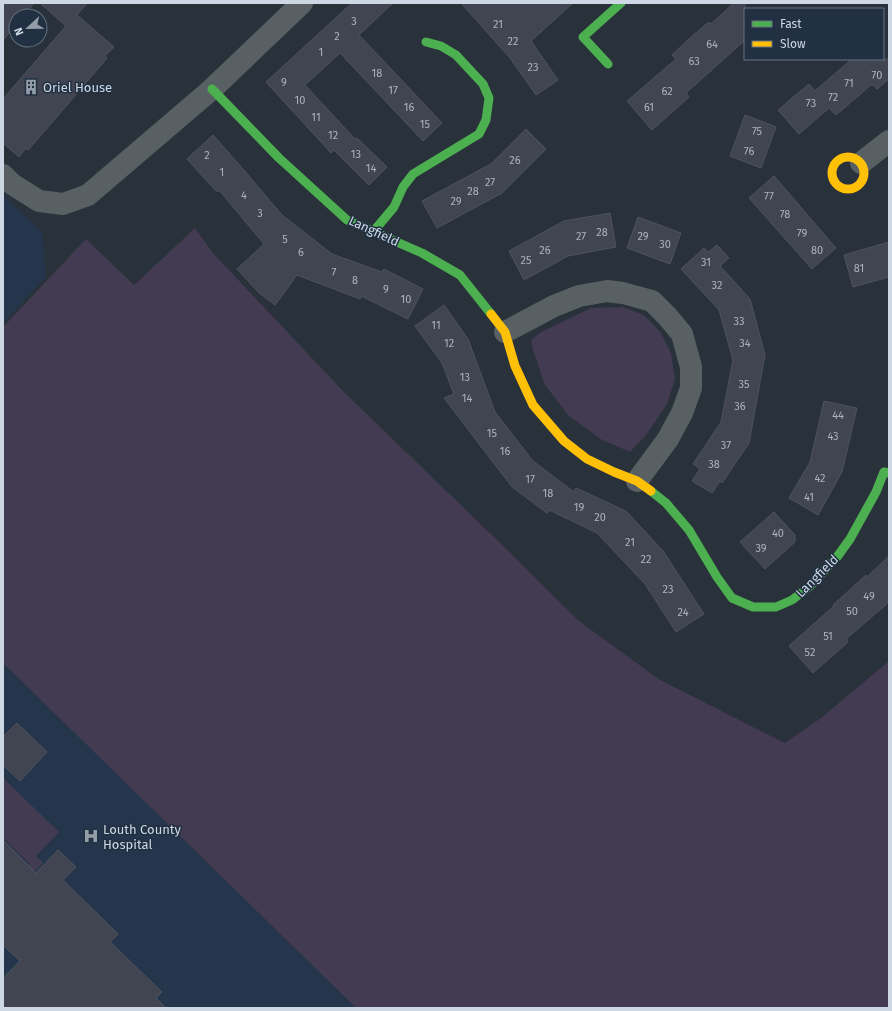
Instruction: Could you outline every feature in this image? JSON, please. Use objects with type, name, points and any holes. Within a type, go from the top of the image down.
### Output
[{"type":"street","points":[[3,175],[12,184],[39,202],[62,204],[88,195],[212,89],[302,3]]},
{"type":"street","points":[[608,64],[583,37],[621,3]]},
{"type":"street","points":[[373,232],[394,207],[403,187],[414,174],[479,134],[486,120],[489,98],[483,84],[456,55],[441,46],[426,42]]},
{"type":"street","name":"Langfield","points":[[212,89],[279,158],[347,220],[422,253],[460,275],[504,332],[515,366],[533,405],[564,441],[586,459],[637,481],[666,503],[689,530],[717,577],[732,598],[753,607],[776,607],[792,600],[809,587],[838,557],[850,539],[876,492],[884,472],[889,473]]},
{"type":"street","points":[[861,163],[889,141]]},
{"type":"street","points":[[504,332],[554,306],[579,296],[607,291],[623,293],[652,302],[667,316],[682,334],[691,367],[691,388],[682,413],[668,439],[637,481]]},
{"type":"shaded area","points":[[3,196],[42,231],[46,277],[3,323]]},
{"type":"shaded area","points":[[195,228],[213,253],[343,391],[579,621],[660,680],[785,743],[821,718],[889,661],[889,1008],[356,1008],[3,663],[3,327],[86,239],[134,285]]},
{"type":"shaded area","points":[[623,307],[644,315],[661,333],[671,353],[675,379],[667,404],[646,435],[630,452],[602,440],[569,416],[545,385],[531,340],[541,332],[591,308]]},
{"type":"shaded area","name":"Louth County Hospital","points":[[3,663],[356,1008],[3,1008]]},
{"type":"shaded area","points":[[3,778],[59,832],[36,856],[43,863],[16,891],[9,885],[30,864],[4,839],[3,840]]},
{"type":"building","points":[[3,3],[34,3],[30,8],[8,8],[8,34],[3,40]]},
{"type":"building","name":"Oriel House","points":[[40,3],[87,3],[77,15],[114,47],[105,56],[107,58],[50,125],[28,150],[26,148],[19,157],[3,143],[3,99],[66,26],[48,10],[48,8],[46,8]]},
{"type":"building","points":[[352,3],[393,3],[359,35],[442,123],[423,141],[340,53],[305,85],[355,139],[357,138],[387,167],[369,185],[334,150],[331,153],[266,82]]},
{"type":"building","points":[[461,3],[573,3],[531,41],[558,80],[536,95],[510,58]]},
{"type":"building","points":[[734,3],[745,3],[744,41],[686,93],[689,97],[652,130],[627,101],[676,59],[672,55],[690,38],[709,22],[711,24]]},
{"type":"building","points":[[889,59],[889,79],[877,89],[872,84],[836,115],[829,108],[799,134],[778,110],[809,84],[815,91],[851,60]]},
{"type":"building","points":[[745,115],[776,127],[761,168],[730,156]]},
{"type":"building","points":[[526,129],[546,149],[502,193],[437,228],[422,201],[491,164]]},
{"type":"building","points":[[213,135],[282,215],[332,254],[382,272],[384,269],[423,289],[408,319],[361,296],[360,299],[297,275],[275,305],[258,292],[237,269],[264,244],[219,190],[217,192],[187,159]]},
{"type":"building","points":[[774,176],[836,248],[812,269],[749,198]]},
{"type":"building","points":[[610,213],[616,247],[568,256],[524,280],[509,251],[564,221]]},
{"type":"building","points":[[638,217],[681,233],[670,264],[627,248]]},
{"type":"building","points":[[889,242],[889,277],[853,287],[844,255]]},
{"type":"building","points":[[717,245],[729,258],[720,266],[750,299],[765,355],[749,443],[722,483],[720,481],[712,493],[692,481],[700,469],[693,464],[721,422],[733,360],[719,310],[681,269],[704,248],[708,252]]},
{"type":"building","points":[[444,305],[468,339],[495,412],[533,461],[574,492],[576,488],[626,511],[663,551],[704,614],[676,632],[645,584],[597,533],[549,510],[547,513],[512,487],[444,398],[454,394],[442,363],[415,326]]},
{"type":"building","points":[[824,401],[857,408],[842,472],[818,515],[789,498],[810,462]]},
{"type":"building","points":[[774,512],[795,535],[795,542],[765,569],[740,542]]},
{"type":"building","points":[[889,556],[889,602],[846,639],[848,642],[813,673],[789,646],[866,575],[867,577]]},
{"type":"building","points":[[17,723],[47,752],[20,781],[3,765],[3,737]]},
{"type":"building","points":[[3,840],[36,873],[58,850],[76,867],[63,880],[118,934],[110,942],[162,992],[156,998],[166,1008],[3,1008],[3,978],[20,961],[3,945]]},
{"type":"traffic: fast","points":[[608,64],[583,37],[621,3]]},
{"type":"traffic: fast","points":[[373,232],[394,207],[403,187],[413,174],[479,134],[486,120],[489,98],[483,84],[456,55],[441,46],[426,42]]},
{"type":"traffic: fast","points":[[212,89],[279,158],[347,220],[422,253],[460,275],[491,314]]},
{"type":"traffic: fast","points":[[651,491],[666,503],[689,530],[717,577],[732,598],[753,607],[776,607],[792,600],[809,587],[837,557],[850,539],[876,492],[884,472],[889,473]]},
{"type":"traffic: slow","points":[[845,157],[851,157],[860,161],[864,173],[860,185],[851,189],[845,189],[836,185],[832,176],[832,170],[836,161],[845,157]]},
{"type":"traffic: slow","points":[[491,314],[505,332],[515,366],[533,405],[564,441],[587,459],[637,481],[651,491]]},
{"type":"place","name":"Oriel House","points":[[31,87]]},
{"type":"place","name":"Louth County Hospital","points":[[91,836]]}]
